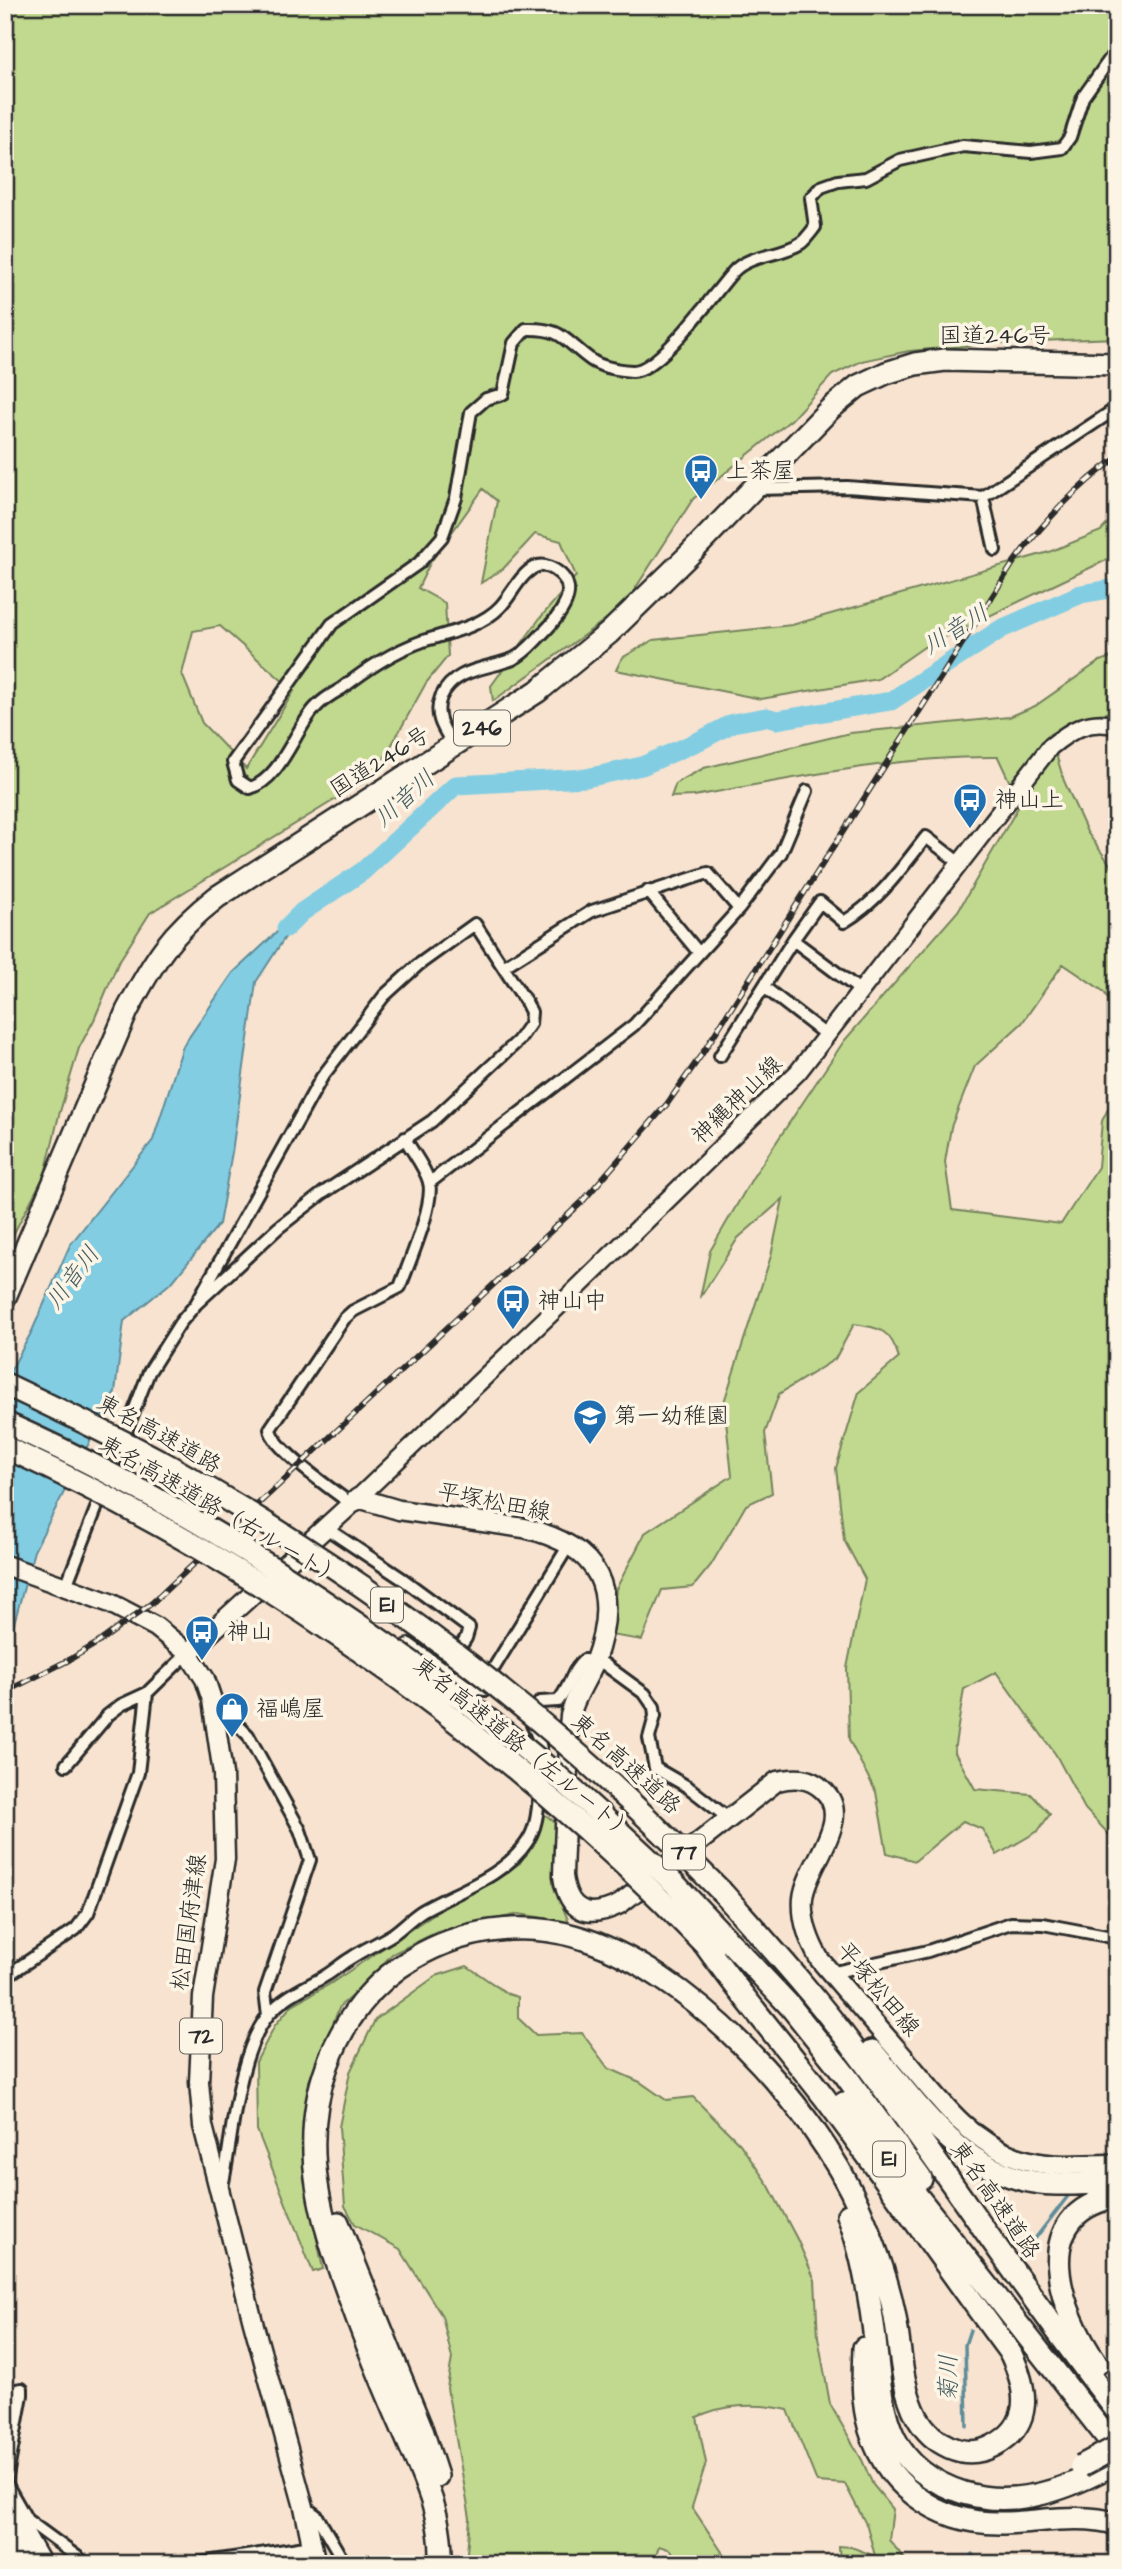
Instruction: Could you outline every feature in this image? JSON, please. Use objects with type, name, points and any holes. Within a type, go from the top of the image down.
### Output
[{"type":"highway","name":"国道246号","points":[[5,1297],[128,1011],[152,965],[188,920],[217,897],[538,691],[585,655],[690,555],[830,409],[858,386],[915,364],[945,360],[1117,364]]},
{"type":"highway","name":"東名高速道路","points":[[5,1384],[171,1468],[353,1581],[425,1633],[563,1741],[621,1792],[722,1892],[850,2043],[1052,2326],[1117,2411]]},
{"type":"highway","name":"東名高速道路（右ルート）","points":[[5,1423],[153,1497],[246,1550],[335,1607],[509,1735],[609,1822],[667,1891],[790,2006],[846,2076],[1101,2432]]},
{"type":"highway","name":"東名高速道路（左ルート）","points":[[5,1447],[145,1518],[234,1569],[323,1626],[485,1745],[595,1838],[667,1891],[703,1942],[772,2017],[837,2094],[1101,2432]]},
{"type":"highway","points":[[441,2564],[442,2542],[437,2515],[421,2468],[375,2365],[322,2216],[315,2178],[316,2105],[334,2048],[348,2021],[366,1997],[414,1958],[443,1944],[498,1930],[523,1928],[572,1935],[618,1952],[658,1976],[722,2027],[775,2081],[831,2153],[849,2185],[889,2289],[904,2380],[918,2419],[930,2434],[945,2446],[963,2452],[988,2449],[1008,2438],[1021,2418],[1024,2387],[1011,2354],[827,2101],[733,1984],[703,1942]]},
{"type":"highway","points":[[757,1931],[829,2001],[925,2115],[962,2152],[988,2168],[1014,2178],[1043,2183],[1117,2182]]},
{"type":"highway","points":[[453,2564],[453,2542],[448,2512],[422,2430],[363,2280],[340,2231],[326,2164],[329,2107],[344,2053],[358,2028],[397,1985],[448,1956],[486,1946],[523,1942],[570,1948],[612,1965],[649,1986],[714,2038],[755,2079],[799,2130],[837,2189],[849,2218],[863,2270],[873,2326],[882,2405],[889,2428],[902,2451],[917,2466],[933,2479],[953,2489],[994,2498],[1031,2496],[1085,2472],[1117,2462]]},
{"type":"highway","points":[[1117,2197],[1104,2199],[1085,2208],[1069,2223],[1059,2245],[1058,2266],[1067,2310],[1079,2336],[1117,2392]]},
{"type":"highway","points":[[870,2236],[886,2322],[893,2401],[901,2423],[924,2456],[958,2478],[994,2485],[1030,2482],[1085,2472],[1117,2449]]},
{"type":"highway","points":[[863,2270],[863,2379],[867,2420],[882,2459],[899,2481],[918,2499],[947,2515],[973,2521],[1002,2523],[1079,2519],[1117,2524]]},
{"type":"highway","name":"E1","points":[[1101,2432],[1117,2449]]},
{"type":"highway","points":[[6,2491],[35,2562]]},
{"type":"highway","points":[[5,2532],[35,2562]]},
{"type":"highway","points":[[5,2545],[11,2564]]},
{"type":"main road","name":"神縄神山線","points":[[354,1501],[556,1309],[798,1072],[1050,747],[1082,725],[1103,722],[1117,726]]},
{"type":"main road","points":[[188,1653],[354,1501]]},
{"type":"main road","name":"平塚松田線","points":[[354,1501],[533,1530],[569,1545],[592,1564],[601,1577],[605,1594],[601,1643],[570,1714],[563,1876],[566,1895],[576,1906],[588,1912],[604,1912],[620,1904],[776,1781],[794,1777],[807,1780],[821,1787],[835,1808],[836,1820],[810,1873],[803,1899],[805,1924],[810,1941],[831,1973],[956,2118],[984,2141],[1014,2157],[1043,2164],[1073,2167],[1117,2164]]},
{"type":"main road","name":"松田国府津線","points":[[5,1565],[61,1584],[134,1614],[156,1627],[188,1653],[205,1679],[212,1700],[223,1774],[225,1859],[203,1997],[200,2082],[204,2126],[304,2507],[314,2555]]},
{"type":"street","points":[[454,746],[439,720],[441,698],[456,678],[516,658],[559,617],[569,589],[563,576],[551,567],[535,568],[527,574],[499,609],[480,622],[406,647],[386,657],[316,706],[275,771],[262,785],[250,788],[238,780],[233,762],[332,624],[419,563],[442,537],[456,498],[471,412],[486,399],[503,394],[514,343],[526,329],[543,328],[560,333],[593,361],[614,368],[636,372],[654,364],[735,269],[801,243],[815,227],[811,198],[821,187],[838,181],[866,178],[900,160],[964,146],[1031,152],[1062,148],[1070,136],[1083,97],[1117,49]]},
{"type":"street","points":[[752,490],[847,487],[984,497],[1117,408]]},
{"type":"street","points":[[984,497],[995,550]]},
{"type":"street","points":[[429,1183],[634,1025],[739,909],[781,853],[807,791]]},
{"type":"street","points":[[720,1056],[820,902],[844,922],[863,910],[886,888],[926,837],[961,864]]},
{"type":"street","points":[[503,967],[592,911],[708,873],[739,909]]},
{"type":"street","points":[[648,891],[699,953]]},
{"type":"street","points":[[61,1584],[149,1373],[180,1323],[196,1304],[278,1228],[323,1193],[432,1121],[518,1041],[530,1024],[531,1012],[475,923],[428,958],[384,996],[322,1077],[196,1304]]},
{"type":"street","points":[[793,940],[861,991]]},
{"type":"street","points":[[764,987],[826,1035]]},
{"type":"street","points":[[354,1501],[300,1464],[272,1437],[270,1429],[344,1320],[354,1311],[400,1287],[429,1201],[429,1183],[405,1139]]},
{"type":"street","points":[[326,1528],[469,1628],[466,1638],[445,1670]]},
{"type":"street","points":[[481,1689],[569,1545]]},
{"type":"street","points":[[409,1644],[470,1688],[540,1702],[558,1700],[566,1693],[576,1667],[584,1660],[604,1664],[645,1694],[654,1707],[655,1716],[649,1738],[655,1768],[688,1787],[728,1818]]},
{"type":"street","points":[[66,1765],[108,1714],[147,1693],[188,1653]]},
{"type":"street","points":[[5,1977],[76,1929],[88,1913],[138,1773],[147,1693]]},
{"type":"street","points":[[212,1700],[248,1735],[300,1830],[310,1860],[265,1992],[268,2015]]},
{"type":"street","points":[[221,2197],[231,2128],[244,2072],[258,2031],[268,2015],[286,1997],[328,1975],[350,1958],[394,1934],[419,1913],[499,1870],[519,1853],[529,1840],[537,1820],[543,1754],[532,1725],[540,1702]]},
{"type":"street","points":[[831,1973],[928,1951],[1019,1922],[1117,1938]]},
{"type":"street","points":[[5,2392],[22,2389],[6,2491],[27,2520],[87,2564]]},
{"type":"street","points":[[304,2507],[317,2516],[345,2564]]},
{"type":"street","points":[[193,2564],[314,2555]]},
{"type":"green space","points":[[5,5],[1117,5],[1117,338],[1011,342],[909,351],[862,361],[832,375],[792,419],[693,499],[624,606],[493,701],[491,686],[540,618],[576,576],[561,541],[535,534],[503,569],[481,583],[497,501],[483,489],[430,563],[418,588],[445,603],[448,656],[426,683],[375,775],[150,913],[118,963],[79,1048],[45,1174],[5,1250]],"holes":[[[220,626],[294,691],[246,769],[202,723],[182,674],[193,631]]]},
{"type":"green space","points":[[1117,513],[1117,555],[924,647],[878,679],[761,699],[616,670],[622,658],[653,640],[792,625],[1049,552],[1101,531]]},
{"type":"green space","points":[[1117,655],[1117,712],[1096,714],[1050,734],[1064,781],[1087,832],[1117,874],[1117,1011],[1103,991],[1063,964],[1022,1023],[975,1066],[951,1127],[945,1162],[952,1210],[1061,1224],[1098,1167],[1102,1121],[1117,1091],[1117,1843],[1085,1809],[1056,1755],[996,1672],[964,1689],[954,1751],[975,1789],[1031,1794],[1050,1814],[1038,1831],[997,1855],[982,1829],[963,1821],[915,1861],[887,1853],[876,1792],[849,1740],[847,1668],[865,1579],[844,1540],[836,1468],[859,1392],[899,1358],[892,1341],[884,1332],[854,1324],[835,1359],[779,1394],[765,1433],[772,1493],[746,1505],[711,1565],[693,1587],[662,1590],[642,1640],[610,1635],[616,1589],[645,1533],[732,1476],[724,1402],[771,1256],[783,1199],[738,1238],[700,1298],[710,1251],[753,1177],[844,1041],[958,911],[1020,804],[998,757],[883,764],[694,796],[671,797],[676,783],[704,768],[850,733],[1009,717],[1035,706],[1100,661]]},
{"type":"green space","points":[[543,1813],[557,1824],[553,1885],[569,1922],[519,1914],[437,1932],[392,1954],[362,1987],[340,2006],[309,2081],[305,2126],[308,2194],[323,2269],[313,2272],[257,2130],[256,2062],[275,2025],[292,2005],[330,1984],[435,1913],[520,1863],[540,1830]]},
{"type":"green space","points":[[467,1966],[508,1994],[518,1997],[518,2018],[536,2035],[582,2033],[608,2068],[640,2082],[666,2100],[693,2097],[740,2144],[769,2186],[815,2280],[818,2337],[830,2404],[873,2485],[893,2509],[889,2540],[909,2564],[840,2564],[839,2546],[851,2547],[875,2556],[867,2526],[845,2484],[817,2482],[788,2410],[754,2406],[719,2409],[697,2417],[706,2463],[692,2507],[730,2564],[680,2564],[671,2550],[659,2546],[653,2564],[466,2564],[470,2518],[447,2388],[452,2358],[442,2316],[400,2249],[355,2224],[345,2206],[339,2127],[350,2072],[375,2020],[436,1976]]},
{"type":"water","points":[[306,905],[256,982],[219,1224],[173,1281],[124,1321],[115,1392],[34,1551],[5,1656],[5,1381],[32,1331],[70,1245],[153,1140],[183,1046],[233,973]]},
{"type":"waterway","name":"川音川","points":[[286,928],[302,912],[363,871],[456,785],[586,778],[642,766],[733,723],[766,717],[777,720],[891,701],[1001,629],[1081,594],[1117,588]]},
{"type":"waterway","name":"菊川","points":[[1024,2253],[1068,2196]]},
{"type":"waterway","name":"菊川","points":[[967,2426],[965,2345],[970,2330]]},
{"type":"waterway","name":"菊川","points":[[972,2554],[976,2564]]},
{"type":"railway","points":[[5,1692],[99,1642],[152,1603],[582,1202],[667,1104],[702,1054],[1014,562],[1061,506],[1117,458]]},
{"type":"place","name":"上茶屋","points":[[701,501]]},
{"type":"place","name":"神山上","points":[[970,830]]},
{"type":"place","name":"神山中","points":[[513,1331]]},
{"type":"place","name":"第一幼稚園","points":[[590,1446]]},
{"type":"place","name":"神山","points":[[202,1662]]},
{"type":"place","name":"福嶋屋","points":[[232,1739]]}]
